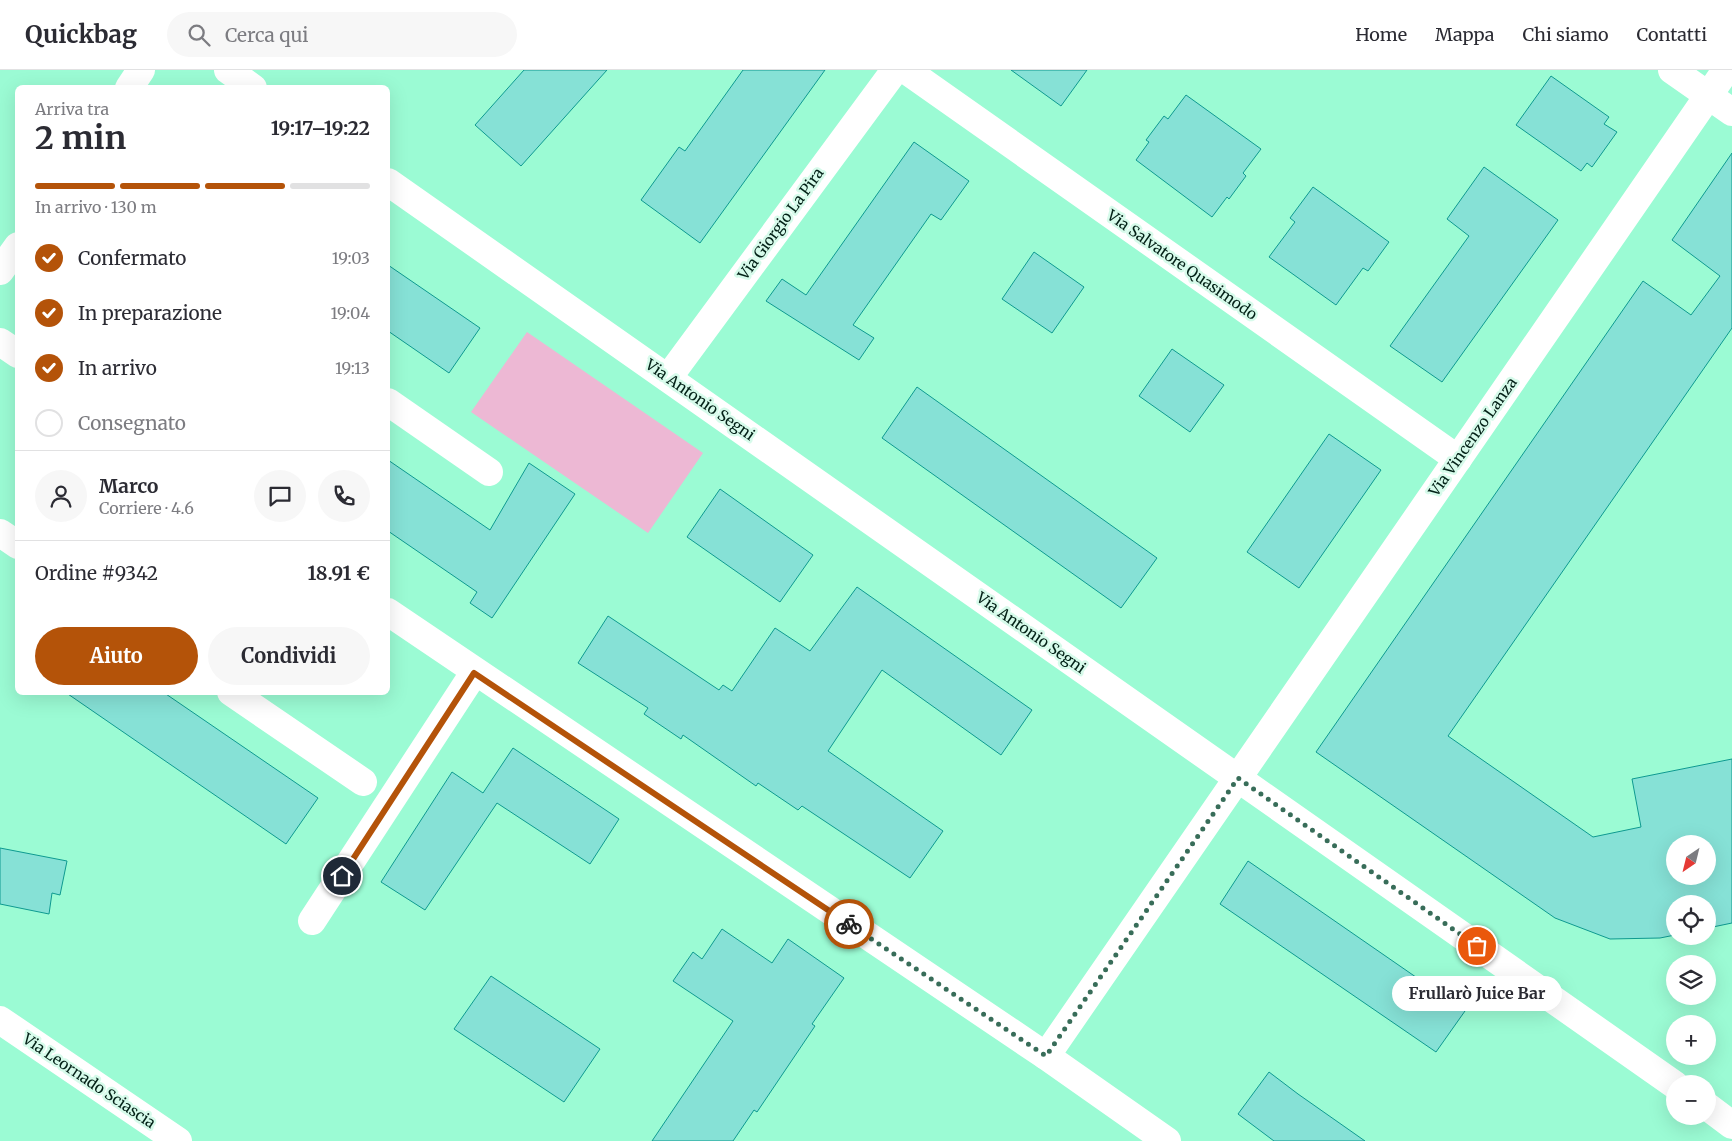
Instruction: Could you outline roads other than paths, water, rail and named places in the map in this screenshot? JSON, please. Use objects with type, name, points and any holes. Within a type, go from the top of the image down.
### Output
[{"type":"street","points":[[131,85],[141,70]]},
{"type":"street","name":"Via Giorgio La Pira","points":[[668,378],[895,70]]},
{"type":"street","name":"Via Salvatore Quasimodo","points":[[906,70],[1458,459]]},
{"type":"street","points":[[1672,70],[1732,112]]},
{"type":"street","name":"Via Vincenzo Lanza","points":[[1046,1056],[1726,70]]},
{"type":"street","name":"Via Antonio Segni","points":[[390,183],[1666,1079]]},
{"type":"street","points":[[0,271],[15,250]]},
{"type":"street","points":[[0,342],[15,352]]},
{"type":"street","points":[[390,403],[489,472]]},
{"type":"street","points":[[0,533],[15,543]]},
{"type":"street","points":[[390,613],[474,673],[1046,1056],[1167,1141]]},
{"type":"street","points":[[312,921],[474,673]]},
{"type":"street","points":[[236,695],[363,782]]},
{"type":"street","name":"Via Leornado Sciascia","points":[[0,1020],[178,1141]]},
{"type":"street","points":[[1716,1113],[1732,1124]]},
{"type":"place","name":"Frullarò Juice Bar","points":[[1477,946]]}]
